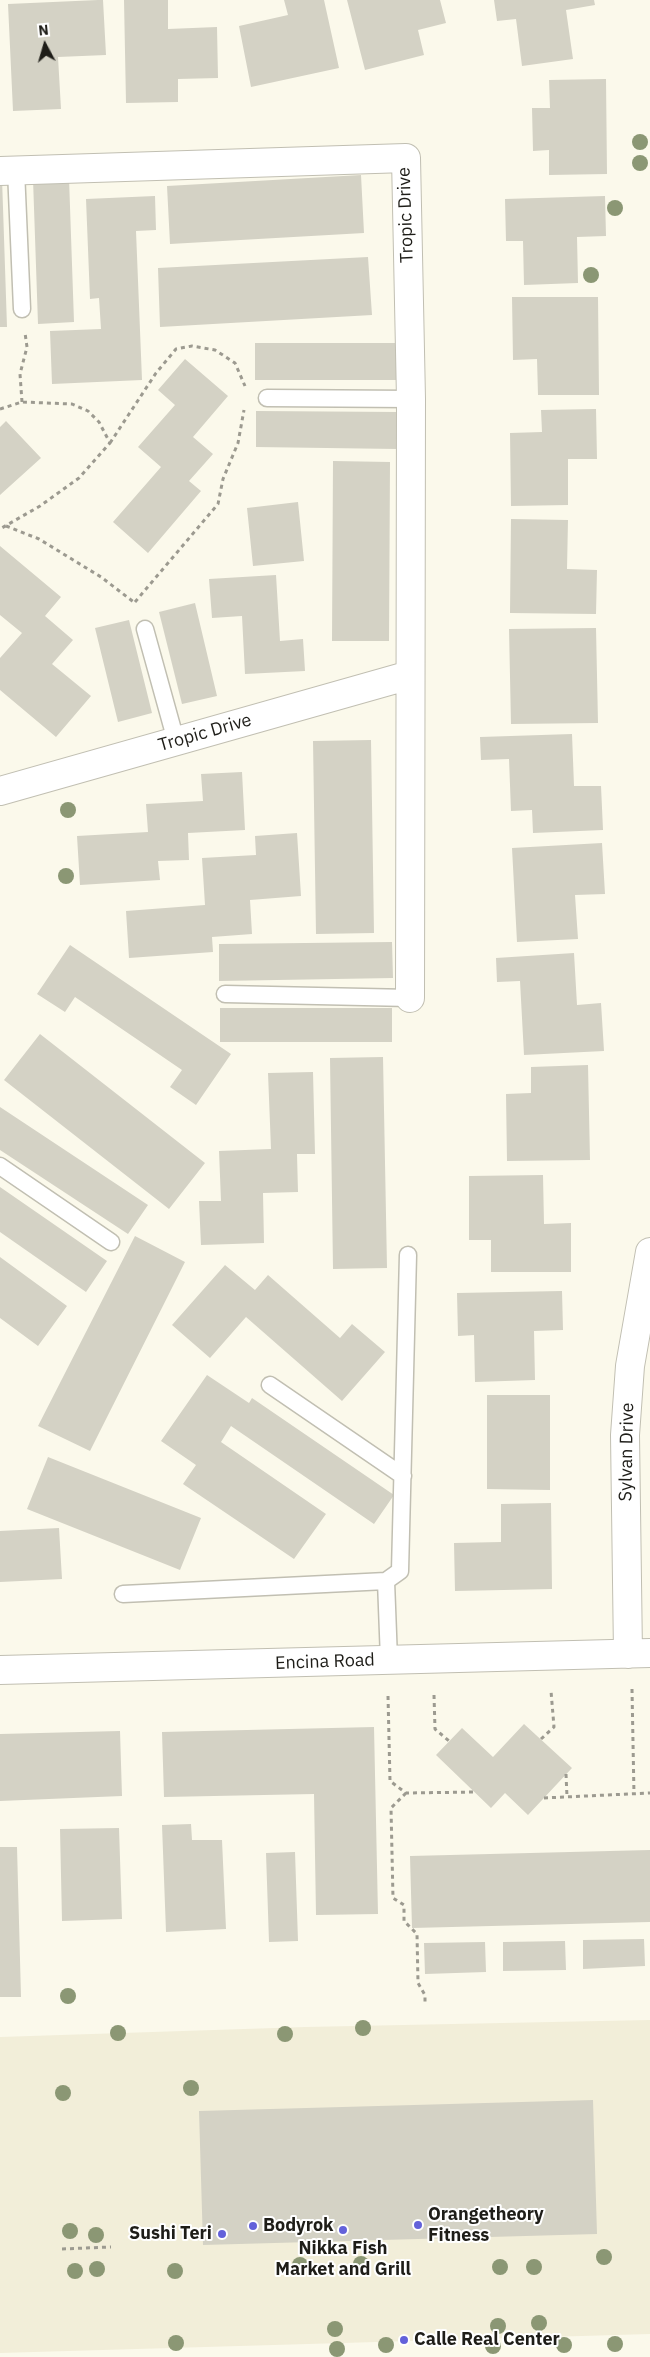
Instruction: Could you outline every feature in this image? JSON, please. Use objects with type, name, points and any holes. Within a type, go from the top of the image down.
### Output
[{"type":"street","name":"Tropic Drive","points":[[8,170],[406,158],[411,399],[410,998]]},
{"type":"street","name":"Tropic Drive","points":[[0,791],[410,675]]},
{"type":"street","name":"Sylvan Drive","points":[[639,1654],[626,1435],[630,1366],[650,1252]]},
{"type":"street","name":"Encina Road","points":[[0,1670],[639,1654]]},
{"type":"lane","points":[[8,170],[22,309]]},
{"type":"lane","points":[[267,398],[411,399]]},
{"type":"lane","points":[[145,629],[176,741]]},
{"type":"lane","points":[[225,994],[410,998]]},
{"type":"lane","points":[[0,1166],[111,1242]]},
{"type":"lane","points":[[123,1594],[386,1581],[400,1572],[408,1255]]},
{"type":"lane","points":[[270,1385],[403,1476]]},
{"type":"lane","points":[[386,1581],[389,1660]]},
{"type":"path","points":[[22,309],[27,347],[20,374],[22,402]]},
{"type":"path","points":[[0,529],[40,506],[79,478],[110,443],[156,373],[176,349],[192,346],[216,350],[235,363],[244,381],[246,396],[238,443],[224,479],[218,504],[200,528],[135,602]]},
{"type":"path","points":[[246,396],[267,398]]},
{"type":"path","points":[[0,409],[22,402],[72,404],[88,411],[99,422],[110,443]]},
{"type":"path","points":[[5,526],[39,539],[101,576],[135,602],[145,629]]},
{"type":"path","points":[[632,1689],[634,1795]]},
{"type":"path","points":[[541,1739],[554,1727],[551,1691]]},
{"type":"path","points":[[434,1695],[436,1729],[449,1741]]},
{"type":"path","points":[[388,1696],[390,1781],[406,1794],[475,1792]]},
{"type":"path","points":[[566,1774],[567,1797]]},
{"type":"path","points":[[544,1798],[650,1793]]},
{"type":"path","points":[[406,1794],[391,1808],[393,1898],[404,1905],[404,1920],[417,1934],[418,1983],[425,1995],[425,2005]]},
{"type":"path","points":[[62,2249],[111,2247]]},
{"type":"shaded area","points":[[650,2020],[650,2334],[0,2353],[0,2037],[305,2027]]},
{"type":"building","points":[[103,0],[106,55],[58,57],[61,109],[13,111],[8,4]]},
{"type":"building","points":[[124,0],[168,0],[168,29],[217,27],[218,78],[178,79],[178,102],[126,103]]},
{"type":"building","points":[[284,0],[324,0],[339,68],[251,87],[239,26],[288,15]]},
{"type":"building","points":[[347,0],[440,0],[446,23],[418,30],[424,55],[365,70]]},
{"type":"building","points":[[494,0],[594,0],[595,5],[566,10],[573,59],[522,66],[516,19],[497,21]]},
{"type":"building","points":[[606,79],[607,174],[549,175],[549,150],[533,151],[532,108],[550,108],[549,80]]},
{"type":"building","points":[[361,175],[364,233],[170,244],[167,186]]},
{"type":"building","points":[[2,178],[7,327],[0,327],[0,179]]},
{"type":"building","points":[[69,178],[74,322],[38,324],[33,179]]},
{"type":"building","points":[[155,196],[156,230],[136,231],[142,380],[52,384],[50,331],[101,329],[99,298],[90,299],[86,199]]},
{"type":"building","points":[[605,196],[606,236],[577,237],[578,283],[524,285],[523,241],[506,241],[505,199]]},
{"type":"building","points":[[368,257],[372,315],[160,327],[158,268]]},
{"type":"building","points":[[512,297],[598,297],[599,395],[538,395],[537,359],[513,360]]},
{"type":"building","points":[[255,343],[397,343],[397,380],[255,380]]},
{"type":"building","points":[[185,359],[228,396],[193,437],[213,454],[189,481],[201,491],[148,553],[113,522],[161,467],[138,447],[175,405],[158,390]]},
{"type":"building","points":[[596,409],[597,459],[568,459],[568,505],[511,506],[510,433],[542,432],[541,410]]},
{"type":"building","points":[[256,411],[398,412],[397,449],[256,447]]},
{"type":"building","points":[[6,421],[41,458],[0,495],[0,427]]},
{"type":"building","points":[[333,461],[390,462],[389,641],[332,641]]},
{"type":"building","points":[[298,502],[304,561],[253,566],[247,508]]},
{"type":"building","points":[[511,519],[568,520],[567,569],[597,570],[596,614],[510,613]]},
{"type":"building","points":[[0,546],[61,597],[45,616],[73,640],[52,664],[91,696],[56,737],[0,690],[0,658],[22,633],[0,615]]},
{"type":"building","points":[[276,575],[280,641],[303,639],[305,671],[245,674],[242,616],[212,618],[209,579]]},
{"type":"building","points":[[195,603],[217,696],[182,704],[159,612]]},
{"type":"building","points":[[129,620],[152,713],[118,722],[95,628]]},
{"type":"building","points":[[596,628],[598,723],[511,724],[509,629]]},
{"type":"building","points":[[572,734],[574,786],[601,786],[603,830],[533,833],[532,810],[511,811],[509,759],[481,760],[480,737]]},
{"type":"building","points":[[371,740],[374,933],[316,934],[313,741]]},
{"type":"building","points":[[242,772],[245,830],[188,833],[189,860],[158,861],[160,880],[80,885],[77,836],[148,832],[146,804],[203,801],[201,774]]},
{"type":"building","points":[[297,833],[301,896],[250,900],[252,934],[212,937],[213,952],[129,958],[126,911],[205,905],[202,858],[256,855],[255,836]]},
{"type":"building","points":[[602,843],[605,894],[575,895],[578,939],[517,942],[512,848]]},
{"type":"building","points":[[392,942],[393,978],[219,981],[219,944]]},
{"type":"building","points":[[70,945],[231,1054],[196,1105],[170,1087],[182,1070],[75,997],[65,1012],[37,994]]},
{"type":"building","points":[[574,953],[577,1005],[601,1003],[604,1051],[524,1055],[520,981],[497,982],[496,958]]},
{"type":"building","points":[[220,1008],[392,1008],[392,1042],[220,1042]]},
{"type":"building","points":[[40,1034],[205,1163],[169,1209],[4,1080]]},
{"type":"building","points":[[383,1057],[387,1268],[333,1269],[330,1058]]},
{"type":"building","points":[[588,1065],[590,1160],[507,1161],[506,1094],[531,1093],[531,1067]]},
{"type":"building","points":[[313,1072],[315,1154],[297,1154],[298,1192],[263,1193],[264,1243],[201,1245],[199,1201],[221,1201],[219,1151],[271,1149],[268,1073]]},
{"type":"building","points":[[0,1107],[148,1205],[128,1234],[0,1150]]},
{"type":"building","points":[[543,1175],[544,1224],[571,1223],[571,1272],[491,1272],[491,1240],[469,1240],[469,1176]]},
{"type":"building","points":[[0,1187],[107,1261],[86,1292],[0,1232]]},
{"type":"building","points":[[135,1236],[185,1262],[90,1451],[38,1426]]},
{"type":"building","points":[[0,1257],[67,1306],[38,1346],[0,1318]]},
{"type":"building","points":[[225,1265],[255,1290],[268,1275],[340,1338],[352,1324],[385,1352],[342,1401],[246,1317],[210,1358],[172,1325]]},
{"type":"building","points":[[562,1291],[563,1330],[534,1331],[535,1380],[475,1382],[474,1335],[458,1336],[457,1293]]},
{"type":"building","points":[[207,1375],[249,1403],[252,1398],[394,1495],[374,1524],[231,1426],[221,1442],[326,1514],[294,1559],[183,1484],[196,1465],[161,1441]]},
{"type":"building","points":[[487,1395],[550,1395],[550,1490],[487,1489]]},
{"type":"building","points":[[48,1457],[201,1518],[180,1570],[27,1509]]},
{"type":"building","points":[[551,1503],[552,1589],[455,1591],[454,1543],[501,1542],[501,1504]]},
{"type":"building","points":[[59,1528],[62,1579],[0,1582],[0,1531]]},
{"type":"building","points":[[524,1724],[572,1768],[528,1815],[505,1793],[491,1808],[436,1755],[462,1728],[493,1757]]},
{"type":"building","points":[[374,1727],[378,1914],[316,1915],[314,1794],[164,1797],[162,1732]]},
{"type":"building","points":[[120,1731],[122,1796],[0,1801],[0,1734]]},
{"type":"building","points":[[191,1824],[192,1840],[222,1840],[226,1929],[166,1932],[162,1825]]},
{"type":"building","points":[[119,1828],[122,1919],[62,1921],[60,1829]]},
{"type":"building","points":[[0,1847],[17,1847],[21,1997],[0,1997]]},
{"type":"building","points":[[650,1850],[650,1922],[412,1928],[410,1856]]},
{"type":"building","points":[[295,1852],[298,1941],[269,1942],[266,1853]]},
{"type":"building","points":[[644,1939],[645,1966],[583,1969],[583,1940]]},
{"type":"building","points":[[565,1941],[566,1970],[503,1971],[503,1942]]},
{"type":"building","points":[[485,1942],[486,1972],[425,1974],[424,1943]]},
{"type":"building","points":[[593,2100],[597,2234],[203,2245],[199,2111]]},
{"type":"place","name":"Orangetheory Fitness","points":[[418,2225]]},
{"type":"place","name":"Bodyrok","points":[[253,2226]]},
{"type":"place","name":"Nikka Fish Market and Grill","points":[[343,2230]]},
{"type":"place","name":"Sushi Teri","points":[[222,2234]]},
{"type":"place","name":"Calle Real Center","points":[[404,2340]]}]
